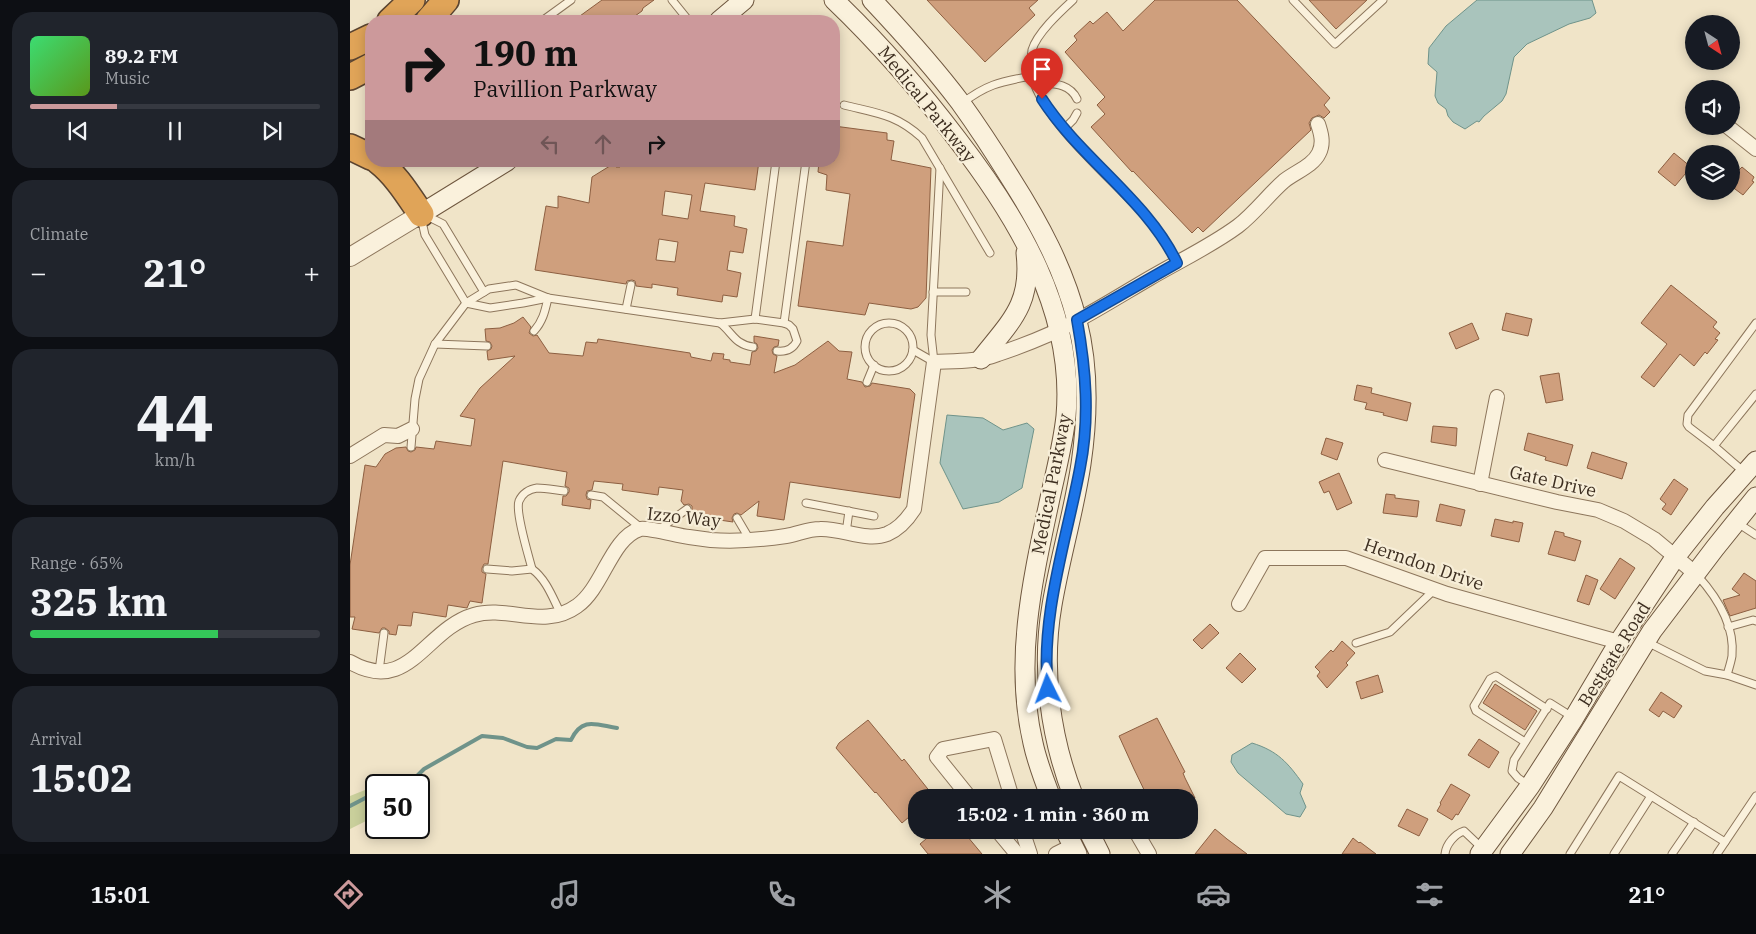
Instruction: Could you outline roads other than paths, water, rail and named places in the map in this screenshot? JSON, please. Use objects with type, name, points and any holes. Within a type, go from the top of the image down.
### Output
[{"type":"highway","points":[[396,15],[412,0]]},
{"type":"highway","points":[[433,15],[446,0]]},
{"type":"highway","points":[[350,47],[365,39]]},
{"type":"highway","points":[[350,77],[365,69]]},
{"type":"highway","points":[[350,146],[365,154]]},
{"type":"highway","points":[[386,167],[421,214]]},
{"type":"main road","points":[[720,15],[728,0]]},
{"type":"main road","points":[[725,15],[744,0]]},
{"type":"main road","name":"Medical Parkway","points":[[834,0],[878,43],[945,123],[1005,206],[1042,277],[1059,329],[1066,374],[1066,416],[1033,579],[1025,635],[1024,663],[1025,698],[1033,743],[1048,789]]},
{"type":"main road","name":"Medical Parkway","points":[[872,0],[926,59],[961,104],[1032,212],[1051,248],[1077,320],[1083,353],[1086,427],[1081,466],[1052,605],[1047,642],[1049,701],[1058,749],[1071,789]]},
{"type":"main road","points":[[421,214],[497,167]]},
{"type":"main road","points":[[982,359],[1006,329],[1021,305],[1028,280],[1025,242]]},
{"type":"main road","name":"Bestgate Road","points":[[1484,852],[1530,786],[1574,718],[1619,642],[1676,556],[1750,467]]},
{"type":"main road","name":"Bestgate Road","points":[[1510,854],[1543,808],[1646,641],[1756,498]]},
{"type":"main road","points":[[1715,507],[1736,522]]},
{"type":"main road","points":[[1096,839],[1100,854]]},
{"type":"street","points":[[934,362],[982,359],[1059,329],[1177,263],[1238,226],[1291,175],[1313,162],[1319,154],[1322,144],[1318,124]]},
{"type":"street","points":[[1738,135],[1756,149]]},
{"type":"street","points":[[350,257],[421,214]]},
{"type":"street","name":"Izzo Way","points":[[350,662],[368,670],[379,671],[393,670],[407,665],[445,629],[473,615],[494,613],[550,618],[570,611],[590,595],[614,552],[629,536],[642,529],[688,537],[742,542],[821,529],[873,537],[899,528],[908,519],[914,508],[934,362]]},
{"type":"street","points":[[1480,484],[1497,397]]},
{"type":"street","points":[[350,456],[384,435],[398,436],[412,429]]},
{"type":"street","name":"Gate Drive","points":[[1385,460],[1480,484],[1598,510],[1624,521],[1654,539],[1696,574]]},
{"type":"street","name":"Herndon Drive","points":[[1239,604],[1265,558],[1346,558],[1434,590],[1619,642]]},
{"type":"street","points":[[963,789],[937,757],[943,749],[994,739],[1009,789]]},
{"type":"street","points":[[1004,839],[1017,854]]},
{"type":"street","points":[[1025,839],[1030,854]]},
{"type":"street","points":[[1140,839],[1149,854]]},
{"type":"lane","points":[[550,15],[571,0]]},
{"type":"lane","points":[[672,0],[684,15]]},
{"type":"lane","points":[[1073,0],[1056,16],[1037,41],[1033,49],[1033,79],[1042,99],[1064,129],[1154,227],[1171,250],[1177,263]]},
{"type":"lane","points":[[1293,0],[1335,44],[1383,0]]},
{"type":"lane","points":[[1033,79],[1067,87],[1077,99]]},
{"type":"lane","name":"Medical Parkway","points":[[961,104],[979,91],[995,84],[1033,79]]},
{"type":"lane","points":[[844,105],[888,115],[911,128],[922,138],[990,253]]},
{"type":"lane","points":[[1064,129],[1077,113]]},
{"type":"lane","points":[[755,319],[775,167]]},
{"type":"lane","points":[[784,323],[805,167]]},
{"type":"lane","points":[[934,362],[931,335],[940,167]]},
{"type":"lane","points":[[421,214],[443,224],[484,292]]},
{"type":"lane","points":[[421,214],[424,234],[466,303],[490,308],[523,304],[548,298]]},
{"type":"lane","points":[[411,447],[419,379],[434,344],[466,303],[489,289],[516,285],[548,298],[720,323],[755,319],[784,323],[793,329],[797,341],[788,350],[777,351]]},
{"type":"lane","points":[[626,309],[631,285]]},
{"type":"lane","points":[[933,292],[966,292]]},
{"type":"lane","points":[[534,331],[540,324],[548,298]]},
{"type":"lane","points":[[720,323],[727,328],[738,343],[753,347]]},
{"type":"lane","points":[[1750,467],[1714,446],[1687,424],[1688,414],[1756,323]]},
{"type":"lane","points":[[883,324],[897,325],[906,330],[911,336],[913,350],[907,363],[895,370],[882,370],[874,365],[868,357],[866,344],[872,331],[883,324]]},
{"type":"lane","points":[[434,344],[487,346]]},
{"type":"lane","points":[[913,350],[934,362]]},
{"type":"lane","points":[[867,382],[874,365]]},
{"type":"lane","points":[[1714,446],[1756,394]]},
{"type":"lane","points":[[532,569],[519,512],[519,502],[524,494],[537,488],[564,491]]},
{"type":"lane","points":[[591,495],[603,497],[642,529]]},
{"type":"lane","points":[[806,503],[874,516]]},
{"type":"lane","points":[[656,531],[687,509]]},
{"type":"lane","points":[[846,533],[849,511]]},
{"type":"lane","points":[[737,518],[750,541]]},
{"type":"lane","points":[[1736,522],[1755,534]]},
{"type":"lane","points":[[487,569],[512,571],[532,569],[538,573],[544,582],[561,614]]},
{"type":"lane","points":[[1696,574],[1716,598],[1732,640],[1732,656],[1727,675]]},
{"type":"lane","points":[[1356,642],[1390,632],[1434,590]]},
{"type":"lane","points":[[1728,628],[1753,620],[1756,621]]},
{"type":"lane","points":[[379,671],[384,633]]},
{"type":"lane","points":[[1646,641],[1704,671],[1727,675],[1756,685]]},
{"type":"lane","points":[[1525,742],[1476,711],[1474,706],[1490,679],[1496,676],[1547,709]]},
{"type":"lane","points":[[1530,786],[1518,778],[1512,771],[1514,760],[1550,703],[1574,718]]},
{"type":"lane","points":[[1570,854],[1618,776],[1725,842]]},
{"type":"lane","points":[[1614,854],[1651,796]]},
{"type":"lane","points":[[1717,854],[1756,796]]},
{"type":"lane","points":[[1672,854],[1694,822]]},
{"type":"lane","points":[[1445,854],[1445,850],[1451,840],[1464,831],[1484,852]]},
{"type":"water","points":[[1477,0],[1592,0],[1596,13],[1590,18],[1569,24],[1527,44],[1514,57],[1506,94],[1502,101],[1479,122],[1477,121],[1465,129],[1453,122],[1448,116],[1446,109],[1438,103],[1435,96],[1437,72],[1428,64],[1429,48],[1446,26]]},
{"type":"water","points":[[947,415],[983,418],[1003,430],[1027,423],[1034,429],[1022,488],[999,502],[963,509],[940,463]]},
{"type":"water","points":[[1252,743],[1276,754],[1303,784],[1300,793],[1306,807],[1300,817],[1286,814],[1238,773],[1231,762],[1232,755]]},
{"type":"waterway","points":[[419,774],[424,769],[482,736],[503,738],[527,747],[537,748],[556,739],[571,740],[575,732],[585,725],[597,724],[617,728]]},
{"type":"waterway","points":[[350,806],[365,798]]}]
